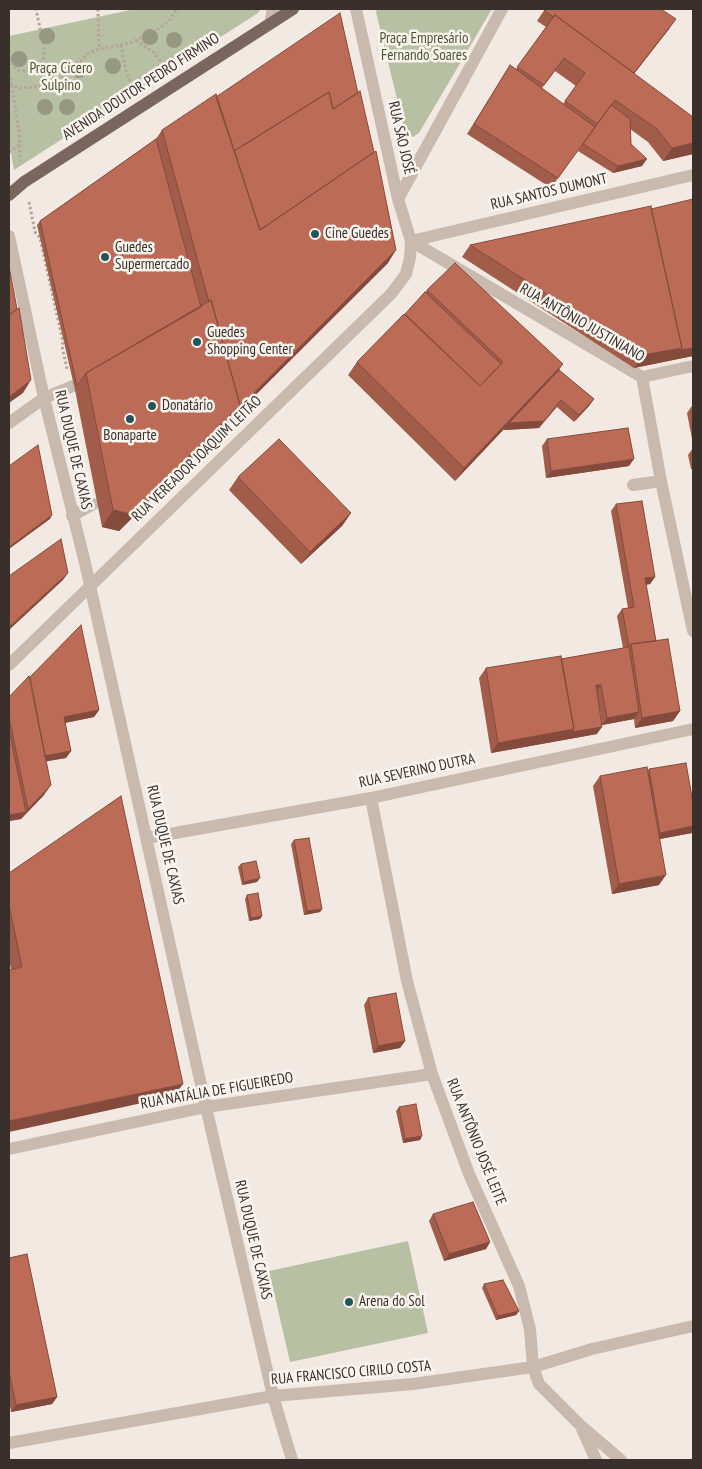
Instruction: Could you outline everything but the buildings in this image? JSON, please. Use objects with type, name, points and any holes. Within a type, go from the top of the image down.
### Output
[{"type":"main road","name":"AVENIDA DOUTOR PEDRO FIRMINO","points":[[9,195],[24,182],[292,9]]},
{"type":"street","points":[[270,24],[273,9]]},
{"type":"street","name":"RUA SÃO JOSÉ","points":[[356,9],[398,199],[411,241],[410,258],[406,274]]},
{"type":"street","points":[[398,199],[502,9]]},
{"type":"street","name":"RUA SANTOS DUMONT","points":[[411,241],[693,175]]},
{"type":"street","name":"RUA DUQUE DE CAXIAS","points":[[9,236],[44,398],[90,586],[147,838],[206,1107],[273,1396],[292,1460]]},
{"type":"street","name":"RUA ANTÔNIO JUSTINIANO","points":[[411,241],[642,377],[661,481],[693,631]]},
{"type":"street","name":"RUA VEREADOR JOAQUIM LEITÃO","points":[[9,665],[391,294],[406,274]]},
{"type":"street","points":[[642,377],[693,366]]},
{"type":"street","points":[[9,423],[44,398],[72,387]]},
{"type":"street","points":[[633,485],[661,481]]},
{"type":"street","points":[[72,516],[93,504]]},
{"type":"street","name":"RUA SEVERINO DUTRA","points":[[147,838],[371,798],[693,729]]},
{"type":"street","name":"RUA ANTÔNIO JOSÉ LEITE","points":[[371,798],[408,982],[432,1074],[469,1174],[519,1286],[530,1329],[533,1367],[539,1384],[580,1425],[621,1460]]},
{"type":"street","name":"RUA NATÁLIA DE FIGUEIREDO","points":[[9,1149],[206,1107],[432,1074]]},
{"type":"street","name":"RUA FRANCISCO CIRILO COSTA","points":[[9,1443],[273,1396],[413,1384],[533,1367],[592,1349],[693,1326]]},
{"type":"street","points":[[580,1425],[596,1460]]},
{"type":"path","points":[[9,58],[17,70],[24,71],[32,70],[44,58],[44,47],[36,9]]},
{"type":"path","points":[[98,9],[99,48]]},
{"type":"path","points":[[12,85],[20,88],[47,86],[70,74],[87,54],[99,48],[121,45],[136,40],[157,30],[169,21],[177,9]]},
{"type":"path","points":[[136,40],[153,52],[177,82]]},
{"type":"path","points":[[121,45],[126,72],[142,107]]},
{"type":"path","points":[[9,73],[20,139],[19,145],[9,152]]},
{"type":"path","points":[[24,182],[35,232],[40,238],[72,387]]},
{"type":"green space","name":"Praça Cícero Sulpino","points":[[135,9],[261,9],[258,13],[14,170],[9,141],[9,36]]},
{"type":"green space","name":"Praça Empresário Fernando Soares","points":[[377,9],[492,9],[419,133],[413,137],[405,132],[376,12]]},
{"type":"green space","name":"Arena do Sol","points":[[408,1241],[428,1333],[290,1362],[269,1271]]},
{"type":"place","name":"Cine Guedes","points":[[315,234]]},
{"type":"place","name":"Guedes Supermercado","points":[[105,257]]},
{"type":"place","name":"Guedes Shopping Center","points":[[197,342]]},
{"type":"place","name":"Donatário","points":[[152,406]]},
{"type":"place","name":"Bonaparte","points":[[130,419]]},
{"type":"place","name":"Arena do Sol","points":[[349,1302]]}]
